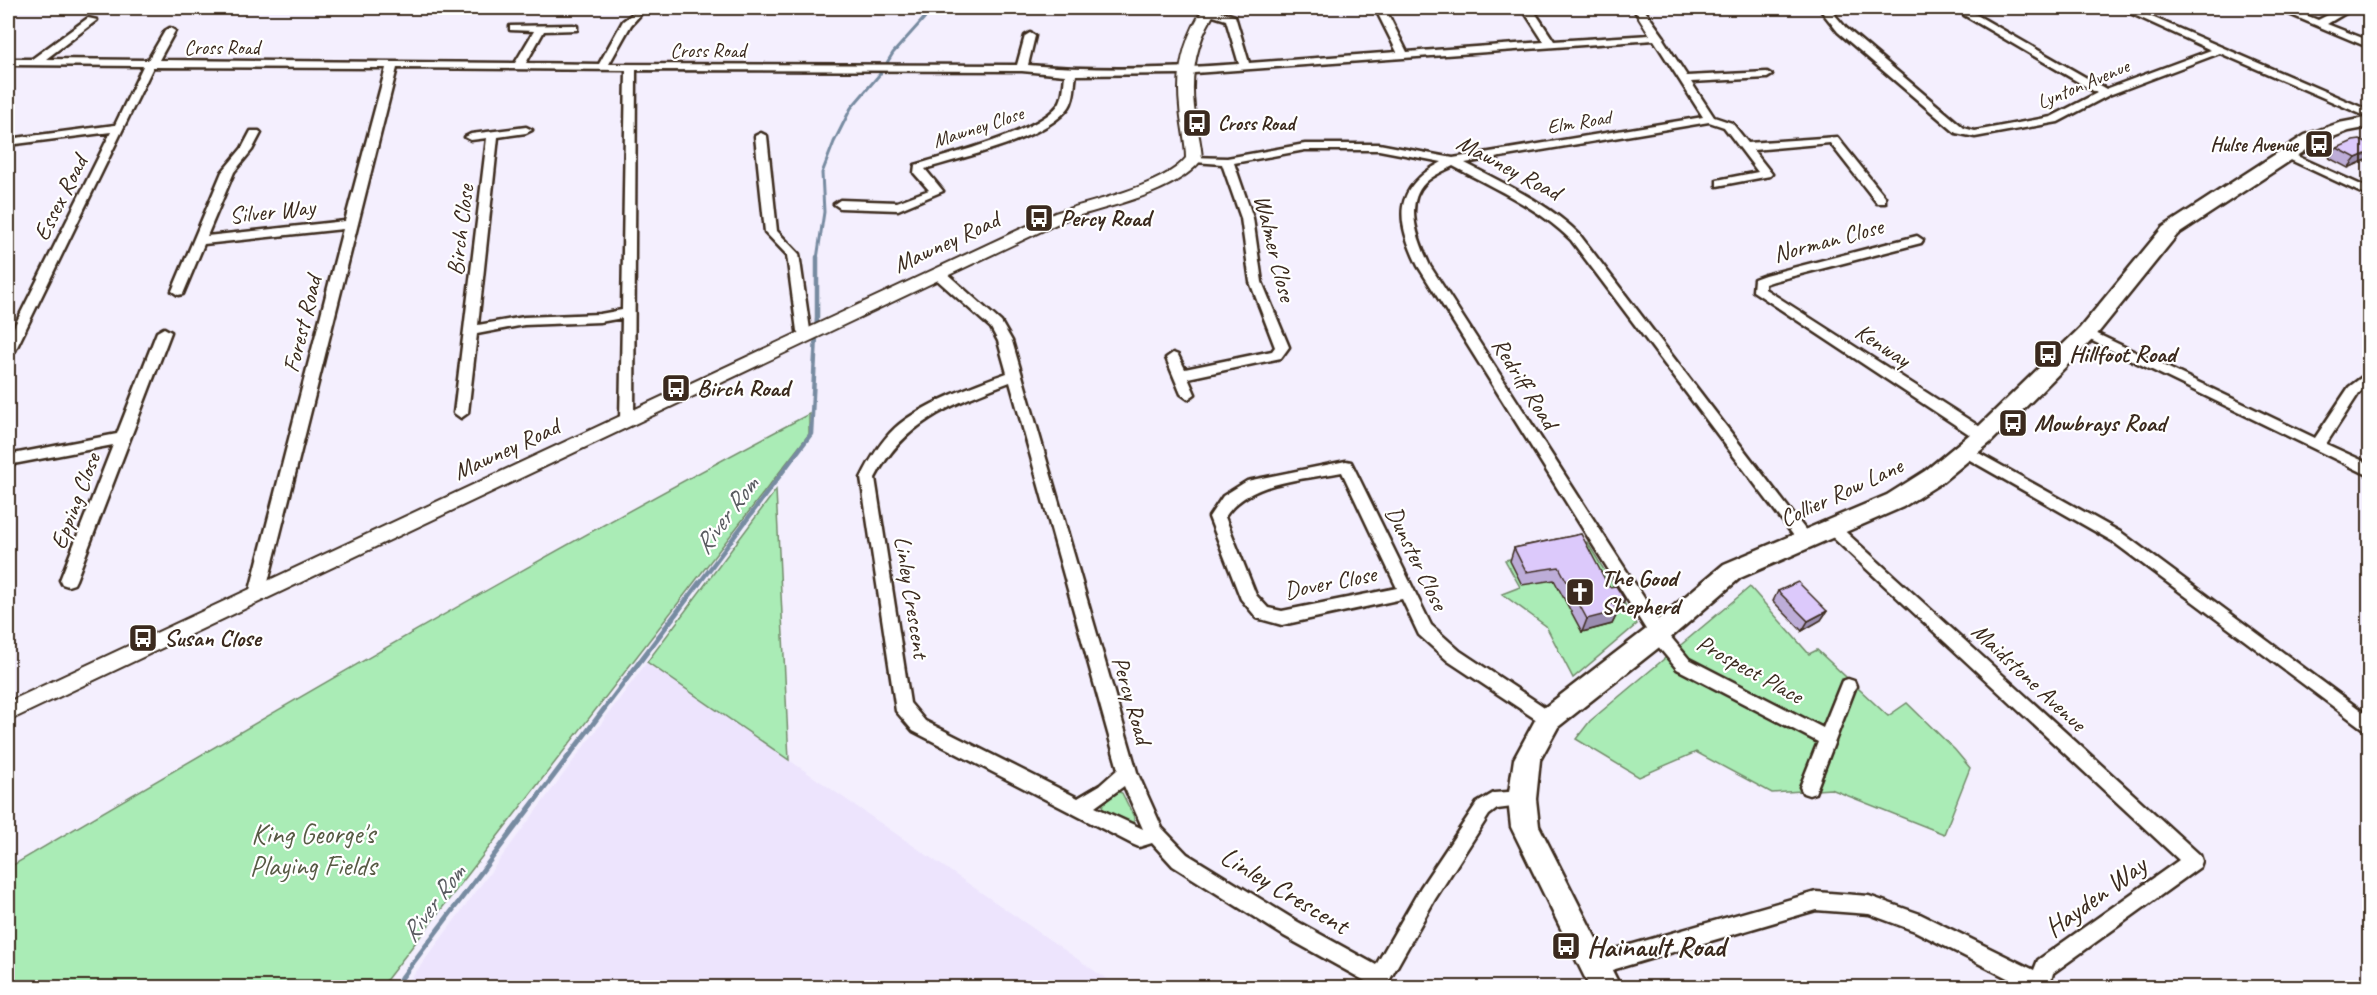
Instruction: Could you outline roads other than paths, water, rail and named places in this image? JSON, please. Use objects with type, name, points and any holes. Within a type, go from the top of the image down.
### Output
[{"type":"main road","name":"Collier Row Lane","points":[[1606,987],[1525,827],[1522,799],[1527,759],[1549,719],[1658,634],[1732,571],[1895,501],[1933,477],[1983,436],[2087,333],[2170,231],[2312,139],[2370,122]]},
{"type":"street","points":[[1380,8],[1403,55]]},
{"type":"street","points":[[1527,8],[1550,44]]},
{"type":"street","points":[[1638,8],[1659,37],[1710,119],[1728,124],[1743,147],[1766,174],[1721,183]]},
{"type":"street","name":"Lynton Avenue","points":[[1824,8],[1842,30],[1965,133],[1975,134],[2054,120],[2105,93],[2219,50]]},
{"type":"street","points":[[2124,8],[2370,116]]},
{"type":"street","points":[[2280,8],[2370,45]]},
{"type":"street","points":[[2319,24],[2349,8]]},
{"type":"street","points":[[1194,159],[1185,93],[1185,71],[1189,54],[1210,9],[1231,18],[1245,68]]},
{"type":"street","points":[[1968,13],[2105,93]]},
{"type":"street","points":[[602,67],[627,23],[635,15]]},
{"type":"street","points":[[35,62],[92,20]]},
{"type":"street","points":[[514,28],[573,28]]},
{"type":"street","points":[[519,66],[541,28]]},
{"type":"street","name":"Essex Road","points":[[8,351],[150,64],[170,31]]},
{"type":"street","points":[[1022,68],[1030,36]]},
{"type":"street","name":"Cross Road","points":[[8,62],[862,69],[1022,68],[1071,72],[1185,71],[1659,37]]},
{"type":"street","name":"Forest Road","points":[[257,594],[392,66]]},
{"type":"street","points":[[627,420],[631,67]]},
{"type":"street","name":"Mawney Close","points":[[840,204],[898,206],[937,191],[920,172],[919,167],[1038,128],[1056,117],[1065,104],[1071,72]]},
{"type":"street","points":[[1686,79],[1767,75]]},
{"type":"street","name":"Elm Road","points":[[1453,161],[1710,119]]},
{"type":"street","points":[[8,142],[119,128]]},
{"type":"street","points":[[471,137],[526,130]]},
{"type":"street","name":"Silver Way","points":[[178,291],[228,172],[248,150],[255,133]]},
{"type":"street","name":"Birch Close","points":[[460,413],[493,135]]},
{"type":"street","points":[[761,136],[771,232],[793,254],[804,331],[815,332]]},
{"type":"street","points":[[1743,147],[1833,139],[1881,200]]},
{"type":"street","name":"Mawney Road","points":[[8,712],[1061,216],[1163,183],[1185,170],[1194,159],[1227,161],[1305,147],[1379,147],[1453,161],[1531,204],[1563,225],[1575,237],[1804,540]]},
{"type":"street","points":[[2286,154],[2370,194]]},
{"type":"street","name":"Walmer Close","points":[[1181,375],[1276,355],[1282,347],[1256,282],[1247,218],[1227,161]]},
{"type":"street","name":"Redriff Road","points":[[1453,161],[1422,180],[1410,196],[1408,216],[1413,243],[1431,276],[1658,634]]},
{"type":"street","name":"Silver Way","points":[[200,241],[350,224]]},
{"type":"street","name":"Norman Close","points":[[1759,291],[1759,282],[1770,278],[1917,240]]},
{"type":"street","name":"Percy Road","points":[[939,274],[996,325],[1005,341],[1128,772],[1142,809],[1160,840]]},
{"type":"street","name":"Kenway","points":[[1759,291],[1983,436]]},
{"type":"street","points":[[471,330],[524,321],[600,318],[627,313]]},
{"type":"street","name":"Epping Close","points":[[68,580],[164,332]]},
{"type":"street","points":[[2087,333],[2370,471]]},
{"type":"street","points":[[1173,358],[1188,394]]},
{"type":"street","name":"Linley Crescent","points":[[1016,375],[968,395],[904,429],[879,457],[868,478],[903,706],[919,726],[1139,838],[1160,840],[1180,860],[1377,983]]},
{"type":"street","points":[[2318,445],[2354,390],[2370,376]]},
{"type":"street","name":"Epping Close","points":[[8,460],[123,438]]},
{"type":"street","points":[[1966,451],[2117,537],[2370,727]]},
{"type":"street","name":"Dunster Close","points":[[1346,466],[1425,630],[1454,656],[1549,719]]},
{"type":"street","name":"Dover Close","points":[[1346,466],[1252,485],[1228,500],[1217,517],[1249,599],[1263,613],[1281,618],[1406,592]]},
{"type":"street","name":"Maidstone Avenue","points":[[1833,529],[2193,861]]},
{"type":"street","name":"Prospect Place","points":[[1658,634],[1683,664],[1827,738]]},
{"type":"street","points":[[1809,787],[1848,686]]},
{"type":"street","points":[[1078,807],[1106,791],[1128,772]]},
{"type":"street","points":[[1377,983],[1428,893],[1483,809],[1494,801],[1522,799]]},
{"type":"street","name":"Hayden Way","points":[[2039,985],[2045,968],[2193,861]]},
{"type":"street","points":[[1595,965],[1816,902],[1869,905],[1920,923],[2039,985]]},
{"type":"waterway","name":"River Rom","points":[[817,259],[824,212],[822,173],[834,142],[851,108],[880,74],[893,53],[928,14],[929,11],[926,8]]},
{"type":"waterway","name":"River Rom","points":[[698,585],[811,434],[817,317],[817,259]]},
{"type":"waterway","name":"River Rom","points":[[394,988],[699,583]]},
{"type":"place","name":"Cross Road","points":[[1197,123]]},
{"type":"place","name":"Hulse Avenue","points":[[2319,144]]},
{"type":"place","name":"Percy Road","points":[[1039,218]]},
{"type":"place","name":"Hillfoot Road","points":[[2048,354]]},
{"type":"place","name":"Birch Road","points":[[676,388]]},
{"type":"place","name":"Mowbrays Road","points":[[2013,423]]},
{"type":"place","name":"The Good Shepherd","points":[[1580,592]]},
{"type":"place","name":"Susan Close","points":[[143,638]]},
{"type":"place","name":"Hainault Road","points":[[1566,946]]},
{"type":"park label","name":"King George's Playing Fields","points":[[313,849]]}]
